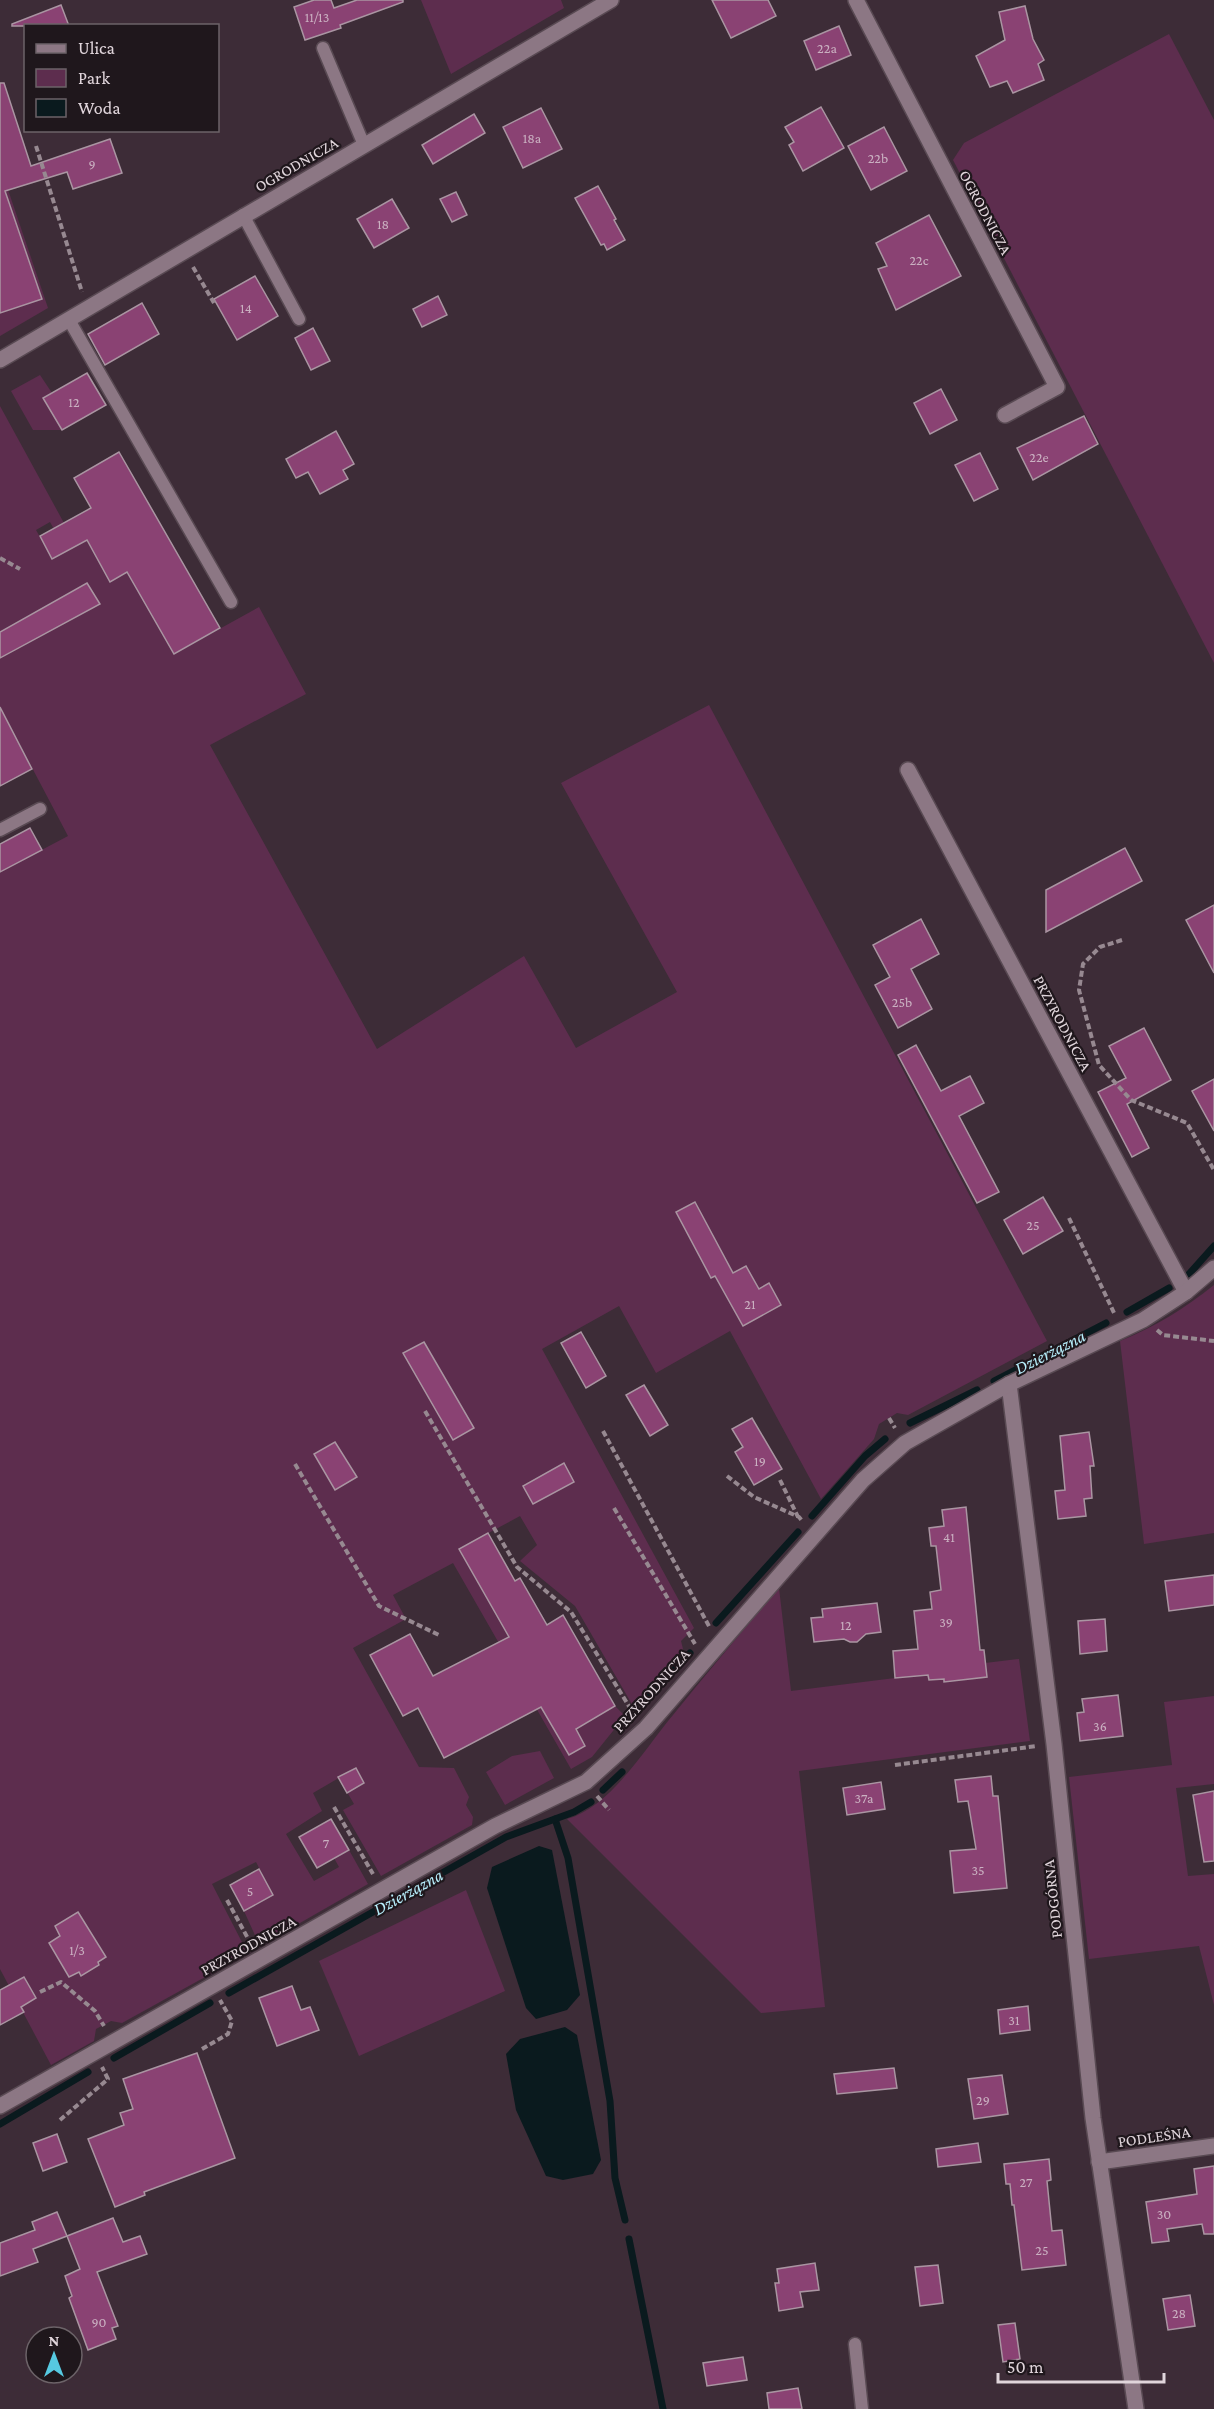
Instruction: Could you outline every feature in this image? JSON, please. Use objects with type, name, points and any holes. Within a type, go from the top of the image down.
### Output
[{"type":"street","name":"OGRODNICZA","points":[[0,360],[611,0]]},
{"type":"street","name":"OGRODNICZA","points":[[856,0],[1058,387],[1005,415]]},
{"type":"street","name":"PRZYRODNICZA","points":[[908,770],[1186,1292]]},
{"type":"street","name":"PRZYRODNICZA","points":[[0,2106],[495,1826],[586,1782],[646,1728],[863,1480],[905,1443],[1009,1384],[1143,1320],[1186,1292],[1214,1268]]},
{"type":"street","name":"PODGÓRNA","points":[[1009,1384],[1053,1744],[1099,2162],[1136,2409]]},
{"type":"street","name":"PODLEŚNA","points":[[1099,2162],[1214,2146]]},
{"type":"lane","points":[[323,48],[364,145]]},
{"type":"lane","points":[[243,215],[299,319]]},
{"type":"lane","points":[[69,320],[231,602]]},
{"type":"lane","points":[[0,830],[40,809]]},
{"type":"lane","points":[[855,2344],[862,2409]]},
{"type":"path","points":[[36,146],[87,309]]},
{"type":"path","points":[[184,251],[214,303]]},
{"type":"path","points":[[0,558],[20,569]]},
{"type":"path","points":[[1122,940],[1100,946],[1083,964],[1079,990],[1099,1065],[1131,1100],[1187,1123],[1214,1170]]},
{"type":"path","points":[[1069,1218],[1123,1330]]},
{"type":"path","points":[[1143,1320],[1163,1335],[1214,1341]]},
{"type":"path","points":[[425,1411],[516,1567],[571,1612],[630,1710],[646,1728]]},
{"type":"path","points":[[603,1431],[706,1623],[721,1641]]},
{"type":"path","points":[[295,1464],[379,1606],[441,1636]]},
{"type":"path","points":[[727,1476],[754,1497],[799,1518],[816,1533]]},
{"type":"path","points":[[780,1480],[799,1518]]},
{"type":"path","points":[[614,1508],[687,1635],[705,1658]]},
{"type":"path","points":[[895,1765],[1053,1744]]},
{"type":"path","points":[[334,1807],[382,1890]]},
{"type":"path","points":[[227,1900],[259,1959]]},
{"type":"path","points":[[40,1992],[61,1982],[95,2011],[112,2042]]},
{"type":"path","points":[[202,2049],[228,2034],[232,2021],[212,1986]]},
{"type":"path","points":[[60,2120],[108,2079],[94,2053]]},
{"type":"green space","points":[[421,0],[561,0],[564,8],[451,74]]},
{"type":"green space","points":[[1169,34],[1214,120],[1214,663],[953,160],[964,143]]},
{"type":"green space","points":[[0,166],[48,308],[0,336],[0,313],[42,298],[0,175]]},
{"type":"green space","points":[[40,375],[52,393],[43,398],[62,430],[33,430],[11,391]]},
{"type":"green space","points":[[0,406],[64,523],[74,518],[110,581],[127,572],[174,654],[259,607],[306,694],[210,745],[377,1049],[524,956],[576,1048],[677,992],[561,783],[709,705],[1047,1341],[908,1415],[897,1413],[879,1424],[874,1439],[821,1499],[730,1331],[656,1373],[619,1306],[542,1349],[694,1628],[681,1641],[683,1649],[633,1706],[575,1606],[520,1561],[537,1545],[520,1516],[459,1549],[486,1597],[518,1626],[513,1657],[568,1754],[585,1746],[536,1658],[585,1724],[615,1706],[625,1716],[592,1757],[571,1769],[453,1563],[393,1595],[406,1619],[353,1648],[419,1767],[454,1768],[469,1797],[466,1805],[473,1817],[472,1825],[381,1876],[343,1810],[354,1804],[347,1792],[364,1782],[356,1768],[313,1793],[322,1811],[286,1834],[314,1881],[339,1867],[334,1858],[349,1850],[368,1884],[265,1943],[258,1942],[244,1911],[273,1895],[256,1862],[212,1884],[245,1948],[243,1956],[122,2023],[111,2021],[96,2029],[94,2041],[51,2065],[0,1969],[0,872],[68,836],[0,707],[0,643],[6,655],[99,604],[87,583],[0,632]],"holes":[[[50,522],[66,551],[52,558],[36,530]],[[695,1202],[730,1268],[711,1278],[676,1212]],[[746,1266],[759,1289],[769,1283],[743,1325],[719,1281]],[[424,1342],[473,1428],[453,1440],[404,1354]],[[335,1442],[357,1476],[335,1490],[314,1454]],[[564,1463],[574,1482],[533,1504],[523,1486]],[[78,1912],[106,1957],[98,1962],[99,1965],[82,1975],[79,1972],[69,1977],[49,1943],[60,1936],[55,1926]],[[24,1977],[36,1998],[23,2006],[11,1984]]]},
{"type":"green space","points":[[1214,1285],[1214,1533],[1144,1544],[1120,1341],[1169,1316]]},
{"type":"green space","points":[[779,1588],[791,1691],[895,1678],[928,1671],[929,1680],[944,1679],[944,1681],[985,1663],[1019,1659],[1030,1741],[799,1771],[825,2007],[761,2013],[567,1819],[598,1802],[626,1775]]},
{"type":"green space","points":[[1214,1696],[1214,1784],[1176,1788],[1188,1876],[1214,1874],[1214,2005],[1199,1946],[1089,1959],[1069,1777],[1172,1765],[1164,1702]]},
{"type":"green space","points":[[540,1751],[554,1778],[505,1805],[486,1772],[512,1756]]},
{"type":"green space","points":[[466,1890],[505,1991],[359,2056],[319,1961]]},
{"type":"water","points":[[539,1846],[552,1850],[580,1995],[567,2010],[536,2019],[526,2008],[487,1888],[492,1867]]},
{"type":"water","points":[[565,2027],[577,2035],[601,2160],[593,2174],[563,2180],[546,2176],[516,2110],[506,2054],[520,2039]]},
{"type":"building","points":[[314,0],[331,0],[334,8],[357,0],[403,0],[403,2],[340,25],[341,28],[305,40],[294,7]]},
{"type":"building","points":[[712,0],[768,0],[776,16],[731,38]]},
{"type":"building","points":[[61,5],[68,24],[12,26],[12,24]]},
{"type":"building","points":[[1025,6],[1033,39],[1044,60],[1038,64],[1044,80],[1013,93],[1007,81],[990,87],[976,56],[1005,40],[999,12]]},
{"type":"building","points":[[839,26],[851,55],[816,70],[804,41]]},
{"type":"building","points":[[0,83],[4,83],[31,166],[110,139],[122,173],[73,189],[67,172],[5,191],[42,299],[0,313]]},
{"type":"building","points":[[821,107],[844,148],[803,171],[789,145],[794,142],[785,127]]},
{"type":"building","points":[[541,108],[562,149],[523,168],[503,127]]},
{"type":"building","points":[[474,114],[485,133],[433,164],[422,145]]},
{"type":"building","points":[[884,127],[907,171],[871,190],[848,146]]},
{"type":"building","points":[[598,186],[625,240],[607,250],[604,244],[601,245],[575,198]]},
{"type":"building","points":[[456,192],[467,215],[452,222],[440,199]]},
{"type":"building","points":[[392,199],[409,228],[374,248],[357,219]]},
{"type":"building","points":[[929,215],[961,276],[896,310],[878,269],[887,266],[876,243]]},
{"type":"building","points":[[255,276],[278,316],[237,340],[214,299]]},
{"type":"building","points":[[438,296],[447,315],[422,327],[413,309]]},
{"type":"building","points":[[142,303],[159,334],[105,365],[88,334]]},
{"type":"building","points":[[313,328],[330,361],[311,370],[295,338]]},
{"type":"building","points":[[87,373],[106,405],[62,430],[43,398]]},
{"type":"building","points":[[941,389],[957,420],[930,434],[914,403]]},
{"type":"building","points":[[1084,416],[1098,444],[1033,480],[1017,448]]},
{"type":"building","points":[[336,431],[354,464],[343,470],[348,479],[320,494],[308,472],[296,478],[286,459]]},
{"type":"building","points":[[119,452],[220,628],[174,654],[127,572],[110,582],[87,540],[52,559],[40,536],[91,508],[74,478]]},
{"type":"building","points":[[980,453],[998,489],[974,501],[955,465]]},
{"type":"building","points":[[87,583],[100,604],[0,658],[0,632]]},
{"type":"building","points":[[0,707],[32,769],[0,786]]},
{"type":"building","points":[[30,828],[42,850],[0,872],[0,844]]},
{"type":"building","points":[[1125,848],[1142,881],[1046,932],[1046,890]]},
{"type":"building","points":[[1214,905],[1214,973],[1186,920]]},
{"type":"building","points":[[921,919],[939,954],[911,969],[932,1009],[898,1028],[875,985],[890,977],[873,945]]},
{"type":"building","points":[[1144,1028],[1171,1080],[1127,1104],[1149,1148],[1132,1157],[1098,1092],[1126,1078],[1109,1046]]},
{"type":"building","points":[[916,1045],[941,1091],[970,1076],[984,1103],[959,1116],[999,1192],[977,1203],[898,1055]]},
{"type":"building","points":[[1214,1079],[1214,1131],[1192,1091]]},
{"type":"building","points":[[1043,1197],[1063,1231],[1023,1254],[1004,1220]]},
{"type":"building","points":[[695,1202],[733,1273],[746,1266],[759,1289],[769,1283],[781,1305],[743,1326],[715,1276],[711,1278],[676,1212]]},
{"type":"building","points":[[581,1332],[606,1376],[586,1388],[561,1343]]},
{"type":"building","points":[[424,1342],[474,1428],[453,1440],[403,1353]]},
{"type":"building","points":[[644,1385],[668,1425],[650,1436],[626,1395]]},
{"type":"building","points":[[752,1418],[782,1469],[754,1485],[735,1452],[743,1447],[732,1429]]},
{"type":"building","points":[[1089,1432],[1094,1466],[1090,1466],[1092,1498],[1084,1499],[1086,1516],[1058,1519],[1055,1491],[1065,1490],[1060,1436]]},
{"type":"building","points":[[335,1442],[357,1477],[335,1490],[314,1454]]},
{"type":"building","points":[[564,1463],[574,1482],[533,1504],[523,1486]]},
{"type":"building","points":[[966,1507],[980,1650],[984,1650],[987,1677],[944,1682],[944,1679],[929,1680],[928,1675],[895,1678],[893,1651],[918,1649],[914,1611],[932,1609],[930,1592],[941,1590],[936,1546],[931,1546],[929,1528],[944,1526],[942,1510]]},
{"type":"building","points":[[488,1533],[515,1581],[520,1578],[547,1625],[563,1615],[615,1706],[576,1729],[585,1746],[569,1755],[541,1707],[444,1758],[418,1708],[403,1716],[370,1655],[410,1634],[433,1676],[509,1637],[459,1549]]},
{"type":"building","points":[[1214,1575],[1214,1605],[1169,1611],[1165,1581]]},
{"type":"building","points":[[877,1603],[881,1632],[866,1634],[857,1642],[844,1639],[814,1642],[811,1618],[823,1617],[822,1609]]},
{"type":"building","points":[[1105,1619],[1107,1651],[1080,1654],[1078,1621]]},
{"type":"building","points":[[1118,1695],[1123,1736],[1080,1741],[1077,1713],[1084,1712],[1082,1699]]},
{"type":"building","points":[[356,1768],[364,1783],[347,1793],[338,1777]]},
{"type":"building","points":[[991,1776],[993,1796],[998,1796],[1007,1888],[954,1893],[950,1851],[976,1849],[968,1801],[958,1802],[955,1780]]},
{"type":"building","points":[[881,1782],[885,1809],[847,1815],[843,1788]]},
{"type":"building","points":[[1214,1791],[1214,1861],[1204,1862],[1193,1795]]},
{"type":"building","points":[[331,1819],[349,1850],[317,1868],[299,1837]]},
{"type":"building","points":[[259,1869],[273,1895],[244,1911],[230,1885]]},
{"type":"building","points":[[78,1912],[106,1957],[98,1962],[99,1965],[81,1976],[79,1972],[69,1977],[49,1943],[60,1936],[55,1926]]},
{"type":"building","points":[[24,1977],[36,1998],[21,2007],[24,2012],[0,2025],[0,1990]]},
{"type":"building","points":[[292,1986],[301,2010],[310,2007],[319,2030],[277,2046],[259,1998]]},
{"type":"building","points":[[1028,2006],[1030,2030],[1000,2034],[998,2010]]},
{"type":"building","points":[[197,2053],[235,2158],[144,2192],[145,2195],[115,2207],[88,2139],[124,2125],[120,2113],[133,2109],[123,2079]]},
{"type":"building","points":[[894,2068],[897,2088],[837,2094],[834,2074]]},
{"type":"building","points":[[1002,2075],[1008,2114],[974,2119],[968,2079]]},
{"type":"building","points":[[57,2134],[67,2162],[43,2171],[33,2143]]},
{"type":"building","points":[[978,2143],[981,2162],[938,2167],[936,2149]]},
{"type":"building","points":[[1049,2159],[1051,2180],[1047,2181],[1052,2231],[1062,2230],[1066,2265],[1022,2270],[1014,2205],[1012,2205],[1010,2184],[1006,2184],[1004,2164]]},
{"type":"building","points":[[1214,2166],[1214,2234],[1204,2234],[1202,2224],[1167,2229],[1169,2241],[1152,2243],[1146,2202],[1197,2194],[1194,2169]]},
{"type":"building","points":[[57,2212],[67,2236],[33,2249],[38,2262],[0,2276],[0,2243],[35,2230],[32,2222]]},
{"type":"building","points":[[113,2218],[123,2242],[140,2236],[147,2254],[97,2272],[118,2326],[112,2328],[116,2339],[88,2350],[84,2339],[84,2325],[79,2325],[69,2298],[72,2296],[65,2276],[80,2269],[67,2236]]},
{"type":"building","points":[[815,2263],[819,2290],[800,2292],[803,2307],[779,2311],[775,2283],[779,2283],[777,2269]]},
{"type":"building","points":[[938,2265],[943,2303],[920,2306],[915,2267]]},
{"type":"building","points":[[1190,2295],[1195,2326],[1168,2330],[1163,2299]]},
{"type":"building","points":[[1015,2323],[1020,2359],[1003,2362],[998,2325]]},
{"type":"building","points":[[743,2357],[747,2380],[707,2386],[703,2363]]},
{"type":"building","points":[[798,2388],[802,2409],[769,2409],[767,2393]]},
{"type":"waterway","name":"Dzierżązna","points":[[1189,1274],[1214,1246]]},
{"type":"waterway","name":"Dzierżązna","points":[[1127,1312],[1169,1288]]},
{"type":"waterway","name":"Dzierżązna","points":[[994,1381],[1106,1323]]},
{"type":"waterway","name":"Dzierżązna","points":[[910,1423],[977,1390]]},
{"type":"waterway","name":"Dzierżązna","points":[[812,1516],[865,1456],[885,1439]]},
{"type":"waterway","name":"Dzierżązna","points":[[716,1623],[798,1532]]},
{"type":"waterway","name":"Dzierżązna","points":[[647,1699],[690,1653]]},
{"type":"waterway","name":"Dzierżązna","points":[[603,1790],[622,1772]]},
{"type":"waterway","name":"Dzierżązna","points":[[229,1993],[506,1837],[574,1812],[591,1802]]},
{"type":"waterway","points":[[555,1819],[568,1858],[610,2101],[615,2178],[625,2220]]},
{"type":"waterway","name":"Dzierżązna","points":[[114,2058],[210,2003]]},
{"type":"waterway","name":"Dzierżązna","points":[[0,2124],[88,2072]]},
{"type":"waterway","points":[[629,2239],[663,2409]]}]
